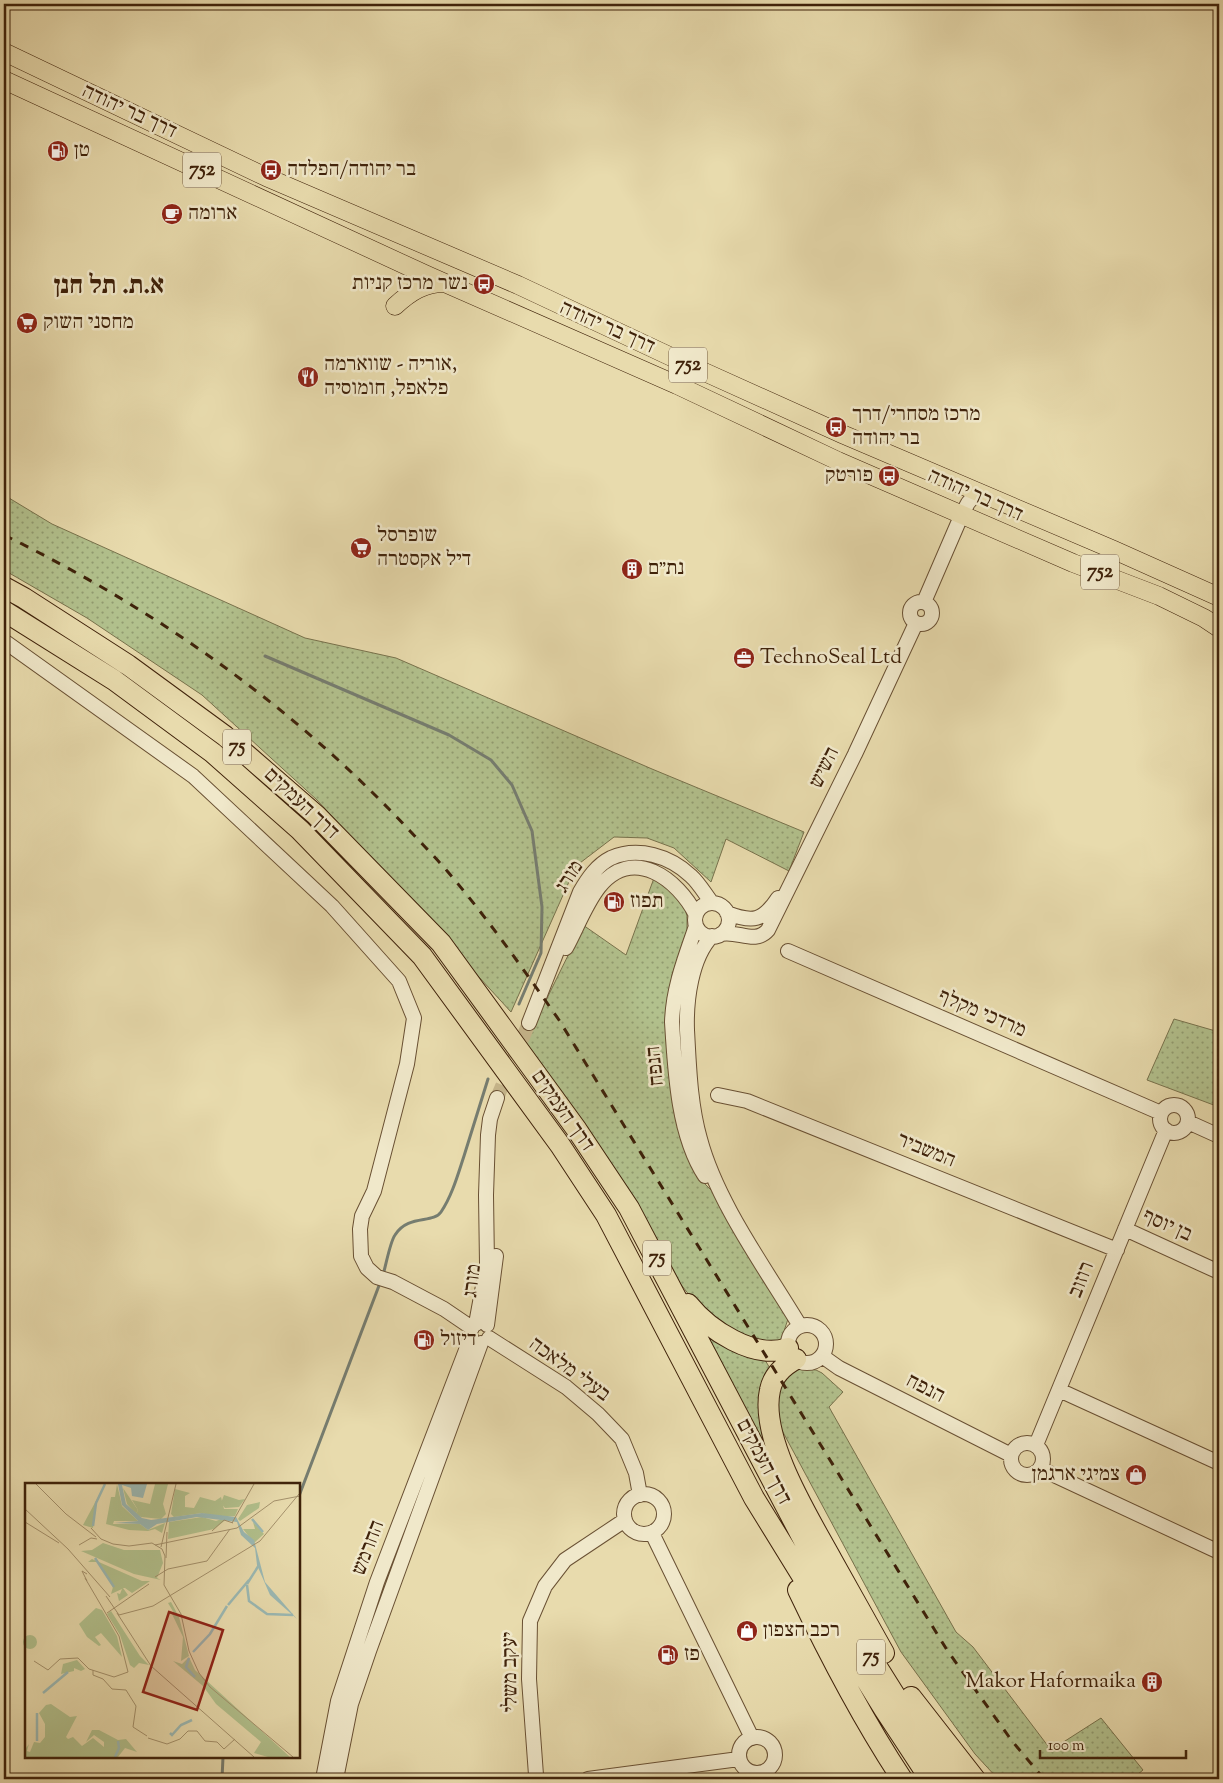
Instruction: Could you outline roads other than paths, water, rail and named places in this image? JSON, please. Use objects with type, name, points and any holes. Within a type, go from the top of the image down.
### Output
[{"type":"highway","name":"דרך העמקים","points":[[4,587],[128,666],[225,736],[316,815],[441,943],[577,1130],[629,1208],[834,1598],[908,1716],[951,1779]]},
{"type":"highway","name":"דרך העמקים","points":[[4,611],[114,680],[213,753],[300,830],[422,956],[560,1145],[606,1215],[754,1498],[884,1709],[930,1779]]},
{"type":"highway","points":[[658,1262],[693,1311],[726,1338],[764,1350],[792,1354],[773,1380],[768,1402],[775,1442],[797,1496],[897,1678],[925,1717],[975,1779]]},
{"type":"highway","points":[[754,1498],[800,1595],[849,1691],[902,1779]]},
{"type":"highway","points":[[834,1598],[887,1659]]},
{"type":"main road","name":"דרך בר יהודה","points":[[4,52],[266,177],[467,263],[826,427],[978,491],[1219,597]]},
{"type":"main road","name":"דרך בר יהודה","points":[[4,80],[449,284],[661,377],[838,460],[1073,562],[1159,596],[1197,614],[1219,628]]},
{"type":"main road","points":[[396,306],[406,296],[419,288],[433,284],[449,284]]},
{"type":"street","points":[[962,514],[978,491]]},
{"type":"street","name":"השיש","points":[[716,935],[731,932],[755,938],[763,935],[768,930],[855,754],[916,623],[911,618],[910,608],[914,603],[924,602],[962,514]]},
{"type":"street","name":"בעלי מלאכה","points":[[4,641],[193,776],[332,906],[399,981],[414,1018],[407,1064],[374,1191],[362,1216],[360,1229],[361,1256],[366,1268],[377,1277],[393,1282],[444,1309],[566,1387],[598,1414],[622,1440],[636,1473],[640,1494]]},
{"type":"street","name":"מורג","points":[[529,1023],[580,892],[595,870],[611,858],[641,852],[658,856],[682,868],[692,877],[712,903]]},
{"type":"street","points":[[727,913],[728,925],[716,935],[702,934],[696,920],[702,906],[712,903],[721,906],[727,913],[744,919],[759,917],[771,908],[799,865]]},
{"type":"street","name":"מורג","points":[[547,978],[568,944],[594,894],[605,881],[619,872],[640,867],[663,876],[684,895],[696,920]]},
{"type":"street","name":"הנפח","points":[[696,920],[674,994],[672,1016],[673,1040],[683,1118],[688,1140],[702,1172],[710,1184],[722,1196]]},
{"type":"street","name":"הנפח","points":[[716,935],[700,953],[687,1001],[687,1032],[694,1118],[704,1152],[722,1196],[800,1326]]},
{"type":"street","name":"מרדכי מקלף","points":[[788,951],[1161,1113]]},
{"type":"street","name":"המשביר","points":[[718,1095],[747,1101],[1117,1250]]},
{"type":"street","name":"מורג","points":[[479,1333],[487,1264],[486,1195],[490,1119],[497,1098]]},
{"type":"street","points":[[1176,1105],[1185,1109],[1188,1122],[1183,1130],[1174,1133],[1166,1130],[1160,1120],[1161,1113],[1167,1106],[1176,1105]]},
{"type":"street","points":[[1188,1122],[1219,1136]]},
{"type":"street","name":"רוזוב","points":[[1036,1445],[1166,1130]]},
{"type":"street","name":"בן יוסף","points":[[1125,1229],[1219,1272]]},
{"type":"street","points":[[812,1325],[823,1332],[827,1344],[822,1356],[818,1360],[807,1363],[792,1354],[788,1342],[792,1332],[800,1326],[812,1325]]},
{"type":"street","name":"החרמש","points":[[323,1779],[338,1702],[377,1582],[479,1333]]},
{"type":"street","name":"החרמש","points":[[336,1779],[351,1704],[479,1333]]},
{"type":"street","name":"הנפח","points":[[822,1356],[840,1368],[1011,1455]]},
{"type":"street","points":[[1059,1390],[1219,1463]]},
{"type":"street","points":[[1021,1444],[1036,1445],[1044,1458],[1041,1469],[1033,1475],[1022,1475],[1014,1469],[1011,1460],[1013,1450],[1021,1444]]},
{"type":"street","points":[[1041,1469],[1219,1552]]},
{"type":"street","points":[[640,1494],[653,1496],[662,1505],[664,1511],[662,1524],[652,1533],[639,1534],[628,1526],[625,1520],[625,1507],[634,1497],[640,1494]]},
{"type":"street","name":"יעקב משלי","points":[[537,1778],[529,1679],[530,1621],[545,1586],[565,1560],[625,1520]]},
{"type":"street","points":[[652,1533],[752,1738]]},
{"type":"street","points":[[752,1738],[764,1739],[772,1747],[774,1759],[771,1774],[751,1772],[742,1764],[740,1748],[747,1740],[752,1738]]},
{"type":"street","points":[[588,1779],[740,1759]]},
{"type":"waterway","points":[[265,656],[449,735],[491,760],[512,785],[532,831],[542,907],[541,953],[519,1004]]},
{"type":"waterway","points":[[383,1275],[391,1243],[400,1228],[413,1222],[437,1216],[445,1206],[452,1192],[488,1079]]},
{"type":"waterway","points":[[300,1493],[380,1283]]},
{"type":"waterway","points":[[222,1779],[223,1758]]},
{"type":"tunnel","points":[[497,1098],[529,1023]]},
{"type":"railway","points":[[4,535],[116,595],[220,664],[319,743],[365,785],[448,872],[491,926],[559,1020],[947,1650],[1012,1741],[1044,1779]]},
{"type":"place","name":"טן","points":[[58,151]]},
{"type":"place","name":"בר יהודה/הפלדה","points":[[271,170]]},
{"type":"place","name":"ארומה","points":[[172,214]]},
{"type":"place","name":"נשר מרכז קניות","points":[[484,284]]},
{"type":"place","name":"מחסני השוק","points":[[27,323]]},
{"type":"place","name":"אוריה - שווארמה, פלאפל, חומוסיה","points":[[308,377]]},
{"type":"place","name":"מרכז מסחרי/דרך בר יהודה","points":[[836,427]]},
{"type":"place","name":"פורטק","points":[[889,476]]},
{"type":"place","name":"שופרסל דיל אקסטרה","points":[[361,548]]},
{"type":"place","name":"נת״ם","points":[[632,569]]},
{"type":"place","name":"TechnoSeal Ltd","points":[[744,658]]},
{"type":"place","name":"תפוז","points":[[614,902]]},
{"type":"place","name":"דיזול","points":[[424,1340]]},
{"type":"place","name":"צמיגי ארגמן","points":[[1136,1475]]},
{"type":"place","name":"רכב הצפון","points":[[747,1631]]},
{"type":"place","name":"פז","points":[[668,1655]]},
{"type":"place","name":"Makor Haformaika","points":[[1152,1682]]},
{"type":"district","name":"א.ת. תל חנן","points":[[109,286]]}]
